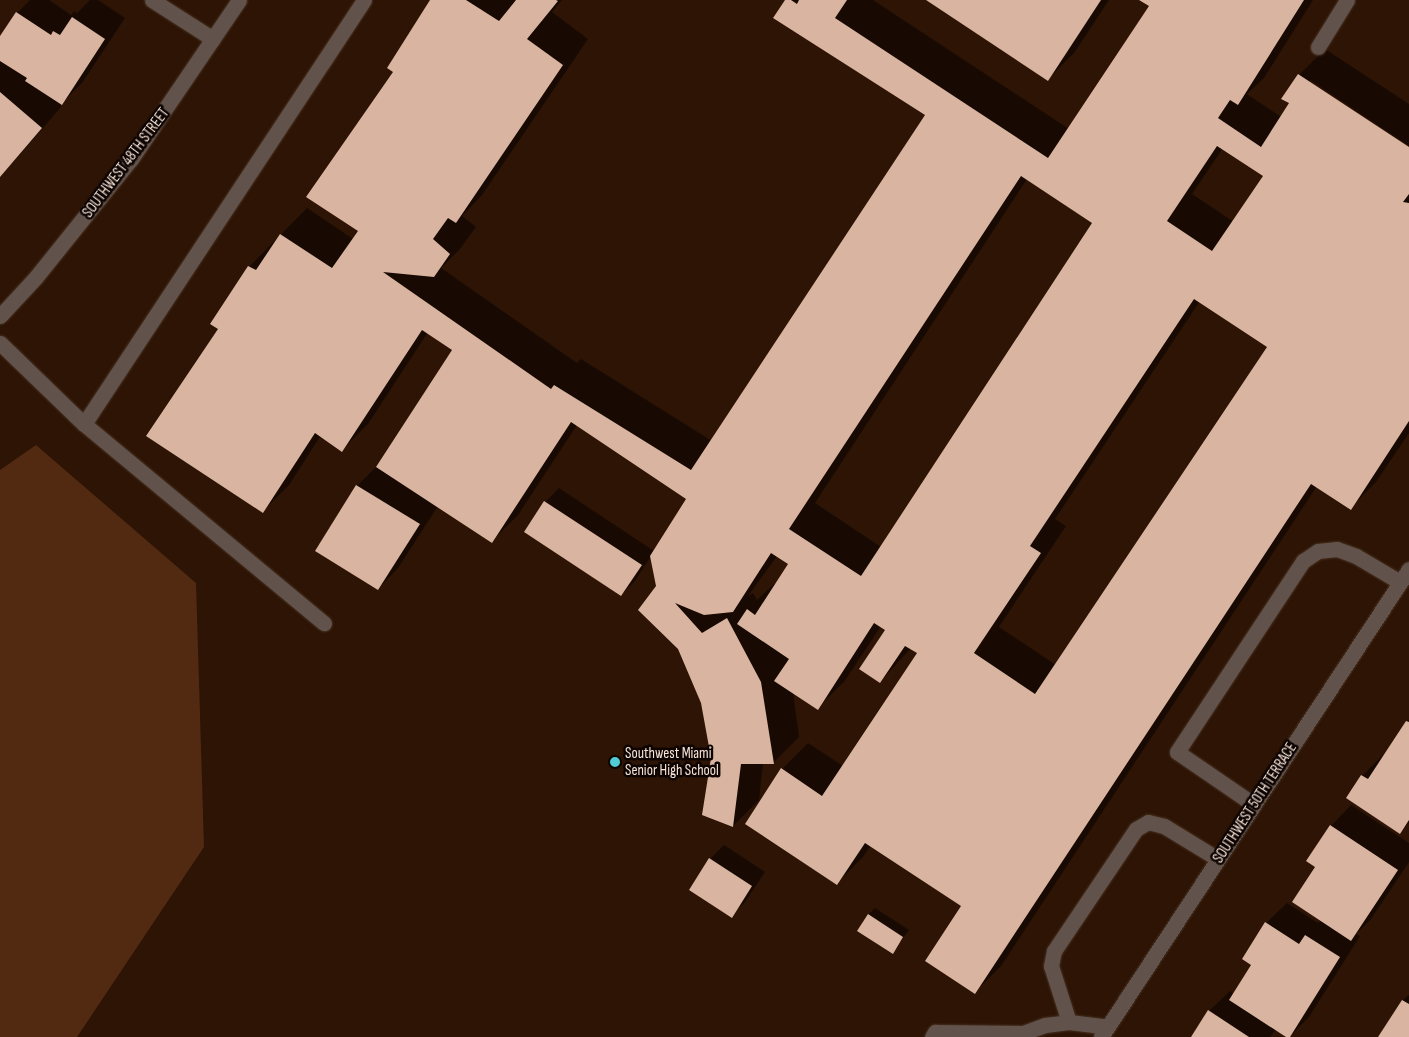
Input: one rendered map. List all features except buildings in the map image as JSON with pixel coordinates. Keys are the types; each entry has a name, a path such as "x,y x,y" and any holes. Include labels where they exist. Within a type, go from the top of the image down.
{"street":[{"path":"152,0 213,39"},
{"name":"SOUTHWEST 48TH STREET","path":"0,316 36,277 131,159 239,0"},
{"path":"84,424 364,0"},
{"path":"1318,47 1348,0"},
{"path":"0,343 84,424 324,623"},
{"path":"1253,804 1177,752 1303,561 1318,551 1337,549 1356,556 1400,582"},
{"name":"SOUTHWEST 50TH TERRACE","path":"1104,1032 1409,569"},
{"path":"1069,1022 1051,966 1054,951 1136,829 1148,822 1164,826 1218,859"},
{"path":"932,1037 935,1032 1021,1035 1045,1025 1069,1022 1104,1032"}],"shaded area":[{"path":"36,445 196,583 204,847 77,1037 0,1037 0,470"}],"place":[{"name":"Southwest Miami Senior High School","path":"615,762"}]}
